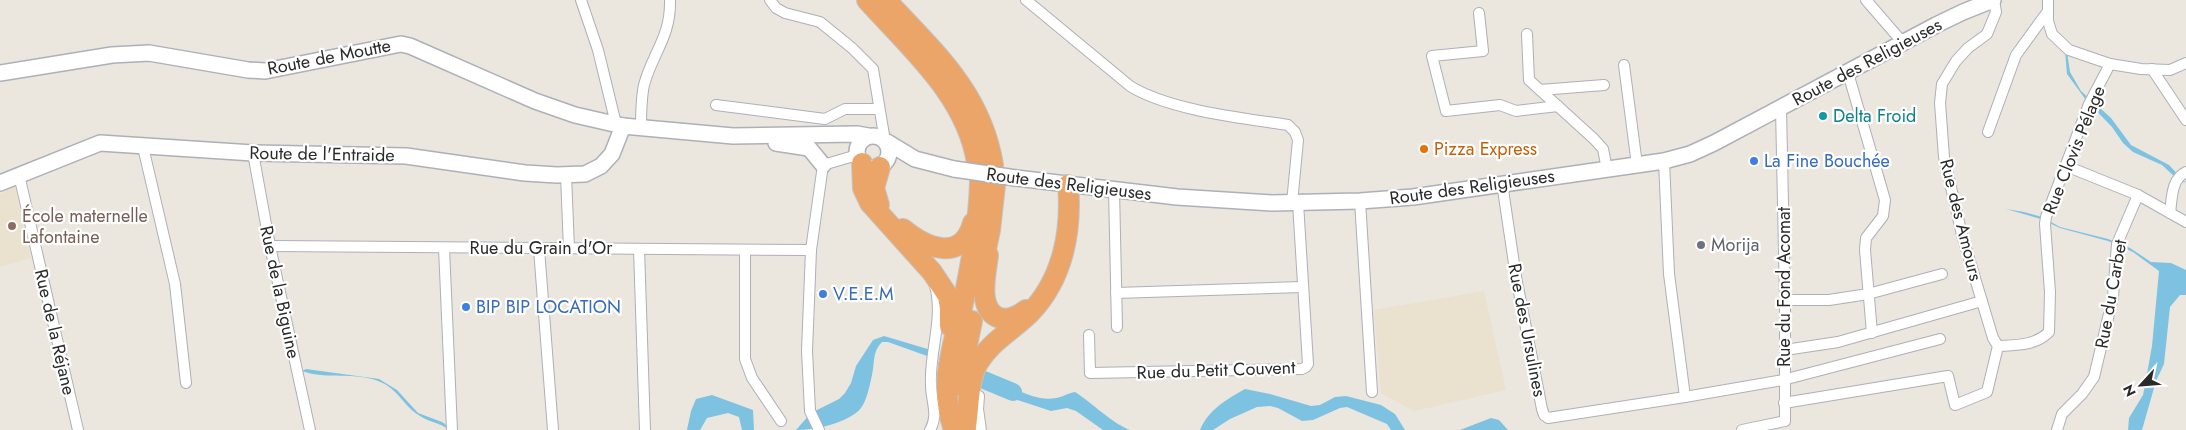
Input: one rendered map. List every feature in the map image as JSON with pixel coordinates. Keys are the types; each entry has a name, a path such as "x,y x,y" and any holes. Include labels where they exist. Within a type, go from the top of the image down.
{"highway":[{"path":"867,0 943,86 958,108 972,139 985,178 963,302 947,371"},
{"path":"886,0 946,65 967,94 982,120 990,230 986,303 988,309 995,316 1004,319 1014,318 1044,297"},
{"path":"867,161 879,204 904,230 928,246 939,248 954,247 967,237 985,178"},
{"path":"867,161 863,188 870,202 932,272 948,296 950,308 947,397 967,429"},
{"path":"987,351 1044,297 1058,274 1063,255 1069,209 1068,185"},
{"path":"967,429 962,380 990,230"},
{"path":"967,429 974,371 1004,319"}],"main road":[{"name":"Route des Religieuses","path":"620,125 733,136 857,134 878,139 915,159 954,169 1016,178 1177,197 1295,203 1360,202 1413,197 1637,165 1664,161 1690,154 1963,12 1993,0"},
{"name":"Route de Moutte","path":"0,74 149,52 248,70 266,71 401,44 410,46 535,101 575,115 620,125"},
{"name":"Route de l'Entraide","path":"0,183 100,143 254,153 406,156 525,173 585,174 601,166 616,147 620,125"},
{"path":"834,135 852,146 867,161"},
{"path":"733,136 809,148 829,163"},
{"path":"878,139 889,156 867,161 861,141 878,139"},
{"name":"Route des Religieuses","path":"867,161 915,159"}],"street":[{"path":"581,0 620,125"},
{"path":"641,128 644,84 662,44 668,22 670,0"},
{"path":"770,0 776,8 785,13 820,22 852,48 873,70 879,109 878,139"},
{"name":"Rue du Petit Couvent","path":"1026,0 1130,86 1144,95 1191,108 1288,125 1295,132 1298,140 1295,203 1308,364 1306,367 1302,369 1090,374 1089,335"},
{"path":"1866,0 1898,37 1905,42"},
{"name":"Rue des Amours","path":"1993,0 1996,12 1987,34 1968,48 1956,61 1942,84 1940,103 1944,157 1962,235 1993,338 1998,346"},
{"path":"2048,5 2048,21 2052,34 2069,50 2110,64 2152,69 2170,70 2186,63"},
{"path":"1988,132 2016,55 2048,5"},
{"path":"1479,14 1483,51 1432,56 1446,111 1500,106 1516,111 1558,106"},
{"path":"1527,34 1529,80 1598,144 1602,150 1607,169"},
{"path":"1624,64 1637,165"},
{"name":"Rue Clovis Pélage","path":"1998,346 2031,343 2049,332 2050,292 2045,224 2089,104 2110,64"},
{"path":"2152,69 2186,120"},
{"path":"1848,73 1885,200 1883,216 1866,238 1865,250 1872,333"},
{"path":"1540,90 1604,85"},
{"path":"716,105 824,119 845,108 879,109"},
{"name":"Rue du Fond Acomat","path":"1742,430 1785,422 1783,380 1785,300 1780,108"},
{"path":"143,147 175,284 186,383"},
{"name":"Rue de la Biguine","path":"254,153 270,246 310,430"},
{"path":"819,429 810,406 807,352 811,250 829,163 867,161"},
{"path":"1664,161 1669,274 1685,397"},
{"path":"2066,166 2138,195 2186,222"},
{"path":"2170,213 2175,183 2186,172"},
{"name":"Rue de la Réjane","path":"19,175 78,430"},
{"path":"566,175 569,249"},
{"name":"Rue des Ursulines","path":"1502,183 1516,276 1544,415 1548,418 1783,380 1940,339"},
{"path":"1114,189 1117,327"},
{"name":"Rue du Carbet","path":"2057,430 2062,414 2082,394 2094,377 2113,297 2116,244 2138,195"},
{"path":"1360,202 1372,392"},
{"name":"Rue du Grain d'Or","path":"270,246 811,250"},
{"path":"444,248 452,430"},
{"path":"539,248 554,430"},
{"path":"930,430 936,416 931,387 931,372 938,325 937,292 929,264 931,257 939,248"},
{"path":"639,249 645,430"},
{"path":"745,251 746,359 752,378 781,421"},
{"path":"1785,300 1829,300 1868,294 1942,274"},
{"path":"1116,293 1302,287"},
{"path":"1785,350 1838,342 1982,301"},
{"path":"1784,403 1948,376 1955,405 1988,392 1998,346"},
{"path":"967,429 978,408 981,376 987,351"}],"shaded area":[{"name":"École maternelle Lafontaine","path":"15,186 31,258 0,267 0,194"},
{"path":"1484,291 1506,390 1414,411 1381,393 1374,310"}],"water":[{"path":"2065,51 2067,52 2070,72 2081,91 2111,118 2131,145 2169,165 2186,183 2176,178 2162,165 2133,152 2123,143 2112,127 2086,100 2067,74"},
{"path":"2006,209 2042,217 2060,227 2108,239 2130,248 2151,262 2171,263 2186,270 2186,295 2180,295 2170,307 2164,364 2156,381 2142,430 2128,430 2129,418 2143,395 2152,346 2159,271 2133,252 2108,241 2060,228 2041,219"},
{"path":"884,336 931,350 930,357 888,342 882,342 875,353 869,387 861,408 840,422 812,429 796,430 811,413 839,399 845,393 851,383 856,366 873,340"},
{"path":"306,369 379,379 397,390 418,413 442,422 449,427 448,429 420,416 408,407 394,391 381,382 363,377 319,375 302,371"},
{"path":"991,376 1022,392 1039,398 1056,398 1075,392 1116,423 1130,430 1103,430 1076,411 1067,408 1051,411 996,393 990,387"},
{"path":"1245,389 1311,406 1320,405 1335,397 1346,396 1381,405 1395,414 1405,430 1391,430 1387,424 1347,407 1340,408 1313,420 1302,421 1278,408 1270,406 1257,407 1230,419 1213,430 1200,430 1213,411"},
{"path":"712,395 753,410 754,430 742,430 739,417 728,413 707,418 700,430 687,430 696,399"},
{"path":"1491,418 1499,420 1508,430 1460,430"}],"waterway":[{"path":"984,380 1013,392"}],"place":[{"name":"Delta Froid","path":"1823,116"},
{"name":"Pizza Express","path":"1424,149"},
{"name":"La Fine Bouchée","path":"1754,161"},
{"name":"École maternelle Lafontaine","path":"12,226"},
{"name":"Morija","path":"1701,245"},
{"name":"V.E.E.M","path":"823,294"},
{"name":"BIP BIP LOCATION","path":"466,307"}]}
